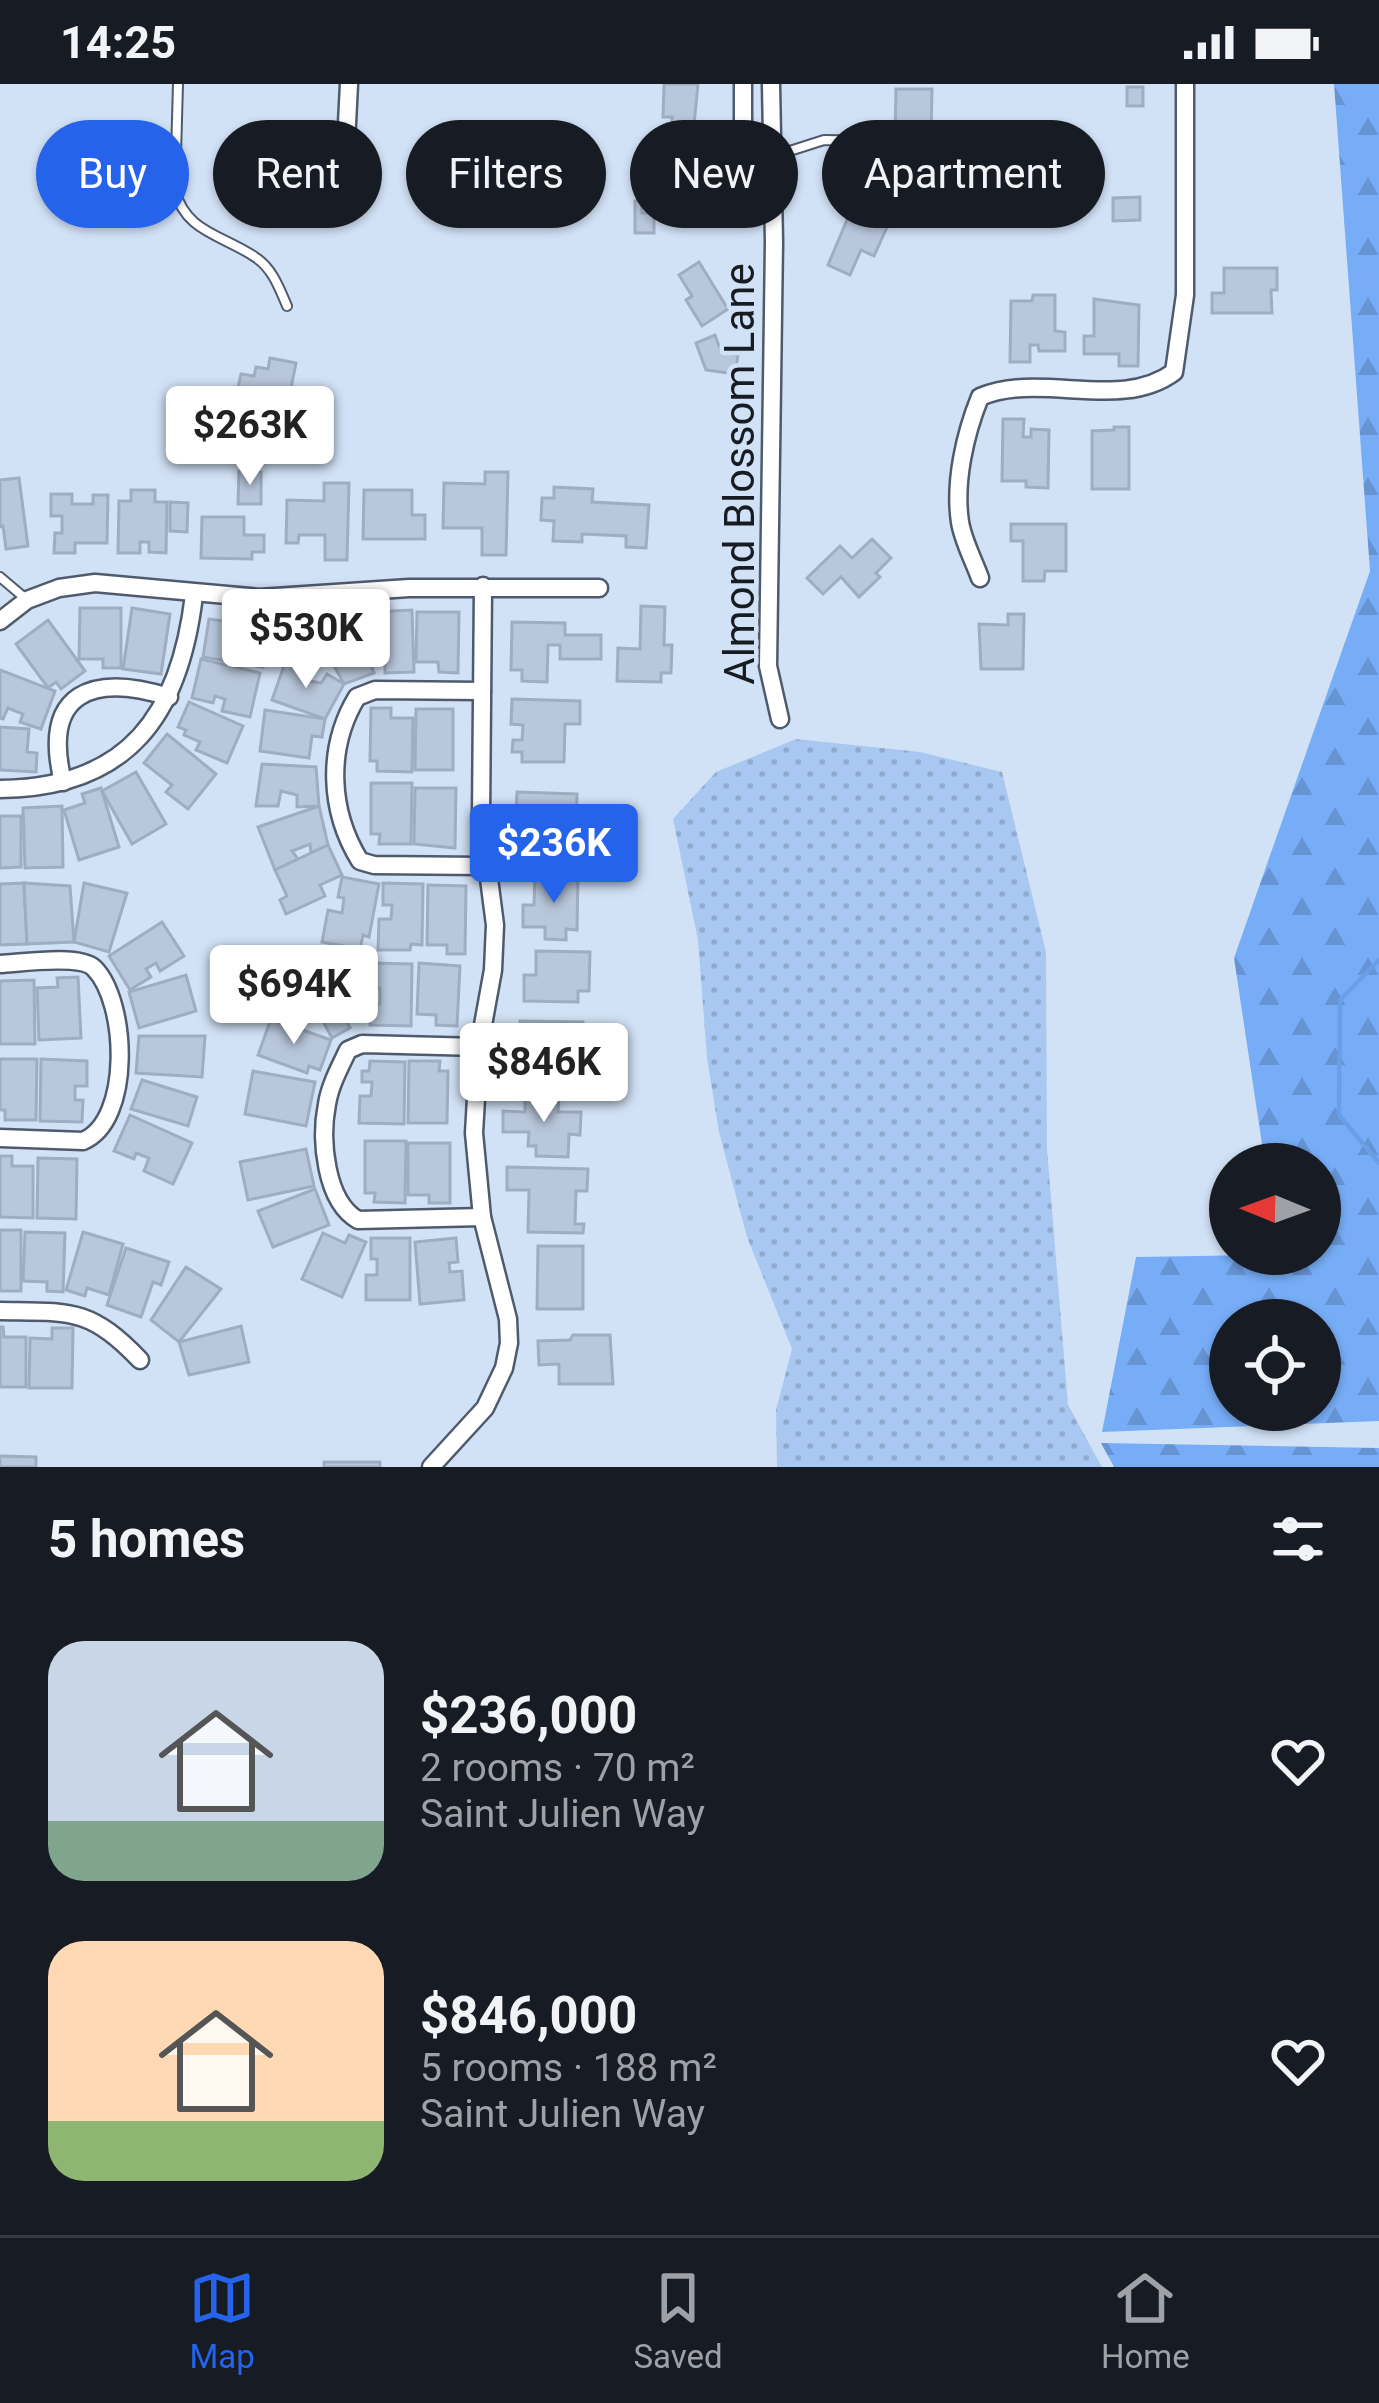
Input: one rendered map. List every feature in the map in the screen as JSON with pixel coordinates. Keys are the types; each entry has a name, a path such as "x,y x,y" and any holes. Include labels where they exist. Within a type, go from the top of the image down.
{"street":[{"path":"347,120 349,84"},
{"path":"742,84 742,120"},
{"name":"Almond Blossom Lane","path":"771,84 772,120"},
{"path":"980,578 960,524 969,424 980,397 1004,387 1154,387 1174,372 1185,295 1185,84"},
{"name":"Almond Blossom Lane","path":"771,228 768,666 780,719"},
{"path":"0,621 27,600 59,587 95,583 260,598 356,589 599,588"},
{"path":"431,1467 493,1394 504,1367 508,1319 482,1217 473,1133 478,1047 493,970 495,925 481,817 483,586"},
{"path":"0,789 44,788 104,765 124,751 169,697 186,650 194,595"},
{"path":"63,782 56,743 59,725 67,707 83,694 100,686 124,686 169,697"},
{"path":"482,692 374,690 357,697 340,738 335,793 346,838 360,861 374,866 484,866"},
{"path":"0,964 79,961 93,966 117,1022 120,1059 116,1095 95,1136 83,1141 0,1138"},
{"path":"478,1047 362,1043 348,1050 326,1105 325,1134 337,1198 346,1214 358,1220 482,1217"},
{"path":"0,1312 81,1315 100,1323 140,1360"}],"lane":[{"path":"178,84 178,204 200,229 258,258 275,278 287,306"},
{"path":"0,577 27,600"}],"shaded area":[{"path":"796,739 920,752 1002,772 1046,952 1047,1149 1068,1405 1102,1467 777,1467 776,1410 792,1349 747,1237 719,1132 707,1058 698,940 673,819 716,772"}],"green space":[{"path":"1334,84 1379,84 1379,1421 1341,1423 1341,1299 1209,1299 1209,1428 1102,1432 1136,1257 1209,1256 1209,1275 1341,1275 1341,1143 1262,1143 1234,958 1370,571"},
{"path":"1101,1443 1379,1448 1379,1467 1114,1467"}],"building":[{"path":"664,84 698,84 694,120 663,117"},
{"path":"1127,87 1143,87 1143,106 1127,106"},
{"path":"896,89 932,89 931,120 895,120"},
{"path":"1140,197 1140,220 1113,221 1113,198"},
{"path":"635,228 654,228 654,233 635,233"},
{"path":"844,228 887,228 874,256 861,250 850,275 828,265"},
{"path":"699,262 728,309 702,326 686,300 692,296 679,275"},
{"path":"1224,268 1277,268 1272,313 1212,313 1212,293 1224,293"},
{"path":"1033,295 1055,295 1055,331 1065,332 1065,351 1039,351 1038,345 1030,345 1030,362 1010,362 1011,301 1032,301"},
{"path":"1094,299 1139,305 1138,366 1119,366 1119,354 1084,354 1084,336 1094,336"},
{"path":"715,335 721,352 738,355 735,374 706,370 696,343"},
{"path":"270,358 296,363 287,408 236,397 241,374 254,376 256,367 268,369"},
{"path":"1003,419 1024,419 1023,437 1031,437 1031,429 1049,430 1048,488 1026,487 1026,481 1002,481"},
{"path":"1129,427 1129,489 1092,489 1092,431"},
{"path":"239,471 261,472 261,504 238,504"},
{"path":"485,472 508,472 506,555 482,555 482,528 443,528 444,483 485,484"},
{"path":"19,478 28,546 6,549 0,527 0,480"},
{"path":"324,483 349,483 347,560 325,560 325,535 299,535 298,543 286,543 287,500 324,501"},
{"path":"554,487 593,489 592,502 649,505 646,548 626,547 626,536 582,534 582,542 553,541 554,521 541,520 542,498 554,498"},
{"path":"131,490 155,490 155,502 167,502 166,553 149,552 149,542 140,542 140,553 118,553 119,501 131,501"},
{"path":"364,490 412,490 412,515 425,515 425,539 363,539"},
{"path":"51,494 72,494 72,504 93,504 93,495 108,495 107,543 75,543 75,553 54,553 62,516 51,516"},
{"path":"170,502 188,503 187,532 170,531"},
{"path":"202,517 244,517 244,535 264,535 264,552 252,552 252,559 201,558"},
{"path":"1011,524 1066,524 1066,571 1045,571 1044,581 1023,581 1023,541 1011,541"},
{"path":"872,539 891,558 859,597 841,577 823,594 807,578 840,546 852,558"},
{"path":"641,606 665,607 664,645 672,645 671,673 661,673 661,682 617,681 618,648 640,649"},
{"path":"80,608 121,608 121,668 103,668 103,659 79,659"},
{"path":"132,608 170,614 161,674 123,669"},
{"path":"412,610 414,672 385,673 385,664 374,664 372,612"},
{"path":"417,612 459,612 458,673 439,672 438,662 416,662"},
{"path":"1008,614 1024,614 1023,669 981,669 979,624 1008,625"},
{"path":"352,616 374,673 344,684 315,631"},
{"path":"209,619 269,628 263,667 203,657"},
{"path":"48,620 85,671 61,689 56,682 48,688 16,644"},
{"path":"512,622 565,623 565,635 601,635 601,659 560,659 560,645 548,645 547,682 522,681 522,670 511,670"},
{"path":"201,659 260,673 250,717 222,711 225,699 215,696 213,703 192,698"},
{"path":"286,660 308,668 304,680 321,683 327,674 344,684 325,719 272,700"},
{"path":"0,670 55,691 41,729 20,722 23,714 8,708 0,718"},
{"path":"512,699 580,701 580,724 565,724 564,762 522,762 522,752 512,752 513,740 522,740 523,725 511,724"},
{"path":"189,702 243,726 227,763 196,750 200,742 178,727"},
{"path":"371,708 391,708 391,718 413,718 412,772 377,771 377,761 370,761"},
{"path":"416,709 453,709 453,770 415,770"},
{"path":"265,710 325,719 322,737 312,736 309,758 260,751"},
{"path":"0,727 29,729 27,752 37,753 36,772 0,770"},
{"path":"167,734 216,774 188,809 166,792 172,785 144,763"},
{"path":"262,764 316,767 319,806 297,807 297,795 281,791 278,806 256,806"},
{"path":"136,772 166,824 132,844 102,791"},
{"path":"371,783 412,783 411,844 379,844 380,834 371,834"},
{"path":"101,788 119,847 79,860 64,810 85,803 82,794"},
{"path":"415,788 456,788 455,848 414,844"},
{"path":"517,792 577,794 576,822 565,822 564,861 515,859 515,839 526,839 526,813 516,813"},
{"path":"62,806 63,867 25,868 23,808"},
{"path":"319,806 328,845 311,853 310,844 292,851 298,859 275,870 258,827"},
{"path":"0,816 21,816 21,867 0,868"},
{"path":"328,845 342,875 320,885 325,896 286,914 280,900 287,896 275,870"},
{"path":"535,875 578,876 577,930 566,929 566,940 545,939 545,927 523,927 523,905 534,905"},
{"path":"342,877 379,884 369,937 363,935 360,949 322,942 328,910 342,913 344,898 338,897"},
{"path":"24,883 27,944 0,945 0,884"},
{"path":"24,883 70,886 74,942 27,944"},
{"path":"84,883 127,893 109,952 74,942"},
{"path":"383,883 423,884 422,945 411,944 410,950 378,950 379,919 391,919 392,905 383,905"},
{"path":"428,885 466,886 465,954 447,954 447,945 427,945"},
{"path":"162,922 184,956 160,971 156,963 146,969 151,977 130,990 109,956"},
{"path":"536,951 590,952 589,991 578,991 578,1002 524,1001 524,975 536,975"},
{"path":"368,963 412,964 411,1026 370,1025 370,1004 380,1004 380,988 368,988"},
{"path":"419,963 460,966 457,1026 436,1025 436,1015 417,1014"},
{"path":"339,964 364,1010 346,1020 350,1028 332,1038 303,984"},
{"path":"186,975 196,1011 139,1028 129,992"},
{"path":"78,977 81,1038 39,1040 37,988 58,987 57,978"},
{"path":"34,980 35,1044 0,1044 0,981"},
{"path":"271,1019 331,1040 320,1070 309,1066 307,1073 258,1055"},
{"path":"520,1021 583,1022 582,1073 543,1072 543,1083 518,1082 518,1060 545,1060 545,1043 519,1043"},
{"path":"139,1036 205,1036 202,1077 136,1073"},
{"path":"0,1059 37,1059 36,1120 5,1120 5,1110 0,1110"},
{"path":"41,1059 87,1061 87,1086 75,1086 75,1100 83,1100 82,1122 40,1121"},
{"path":"370,1061 405,1062 404,1124 359,1123 360,1096 371,1096 372,1082 362,1082 362,1071 369,1071"},
{"path":"409,1061 440,1061 439,1071 448,1071 447,1123 408,1123"},
{"path":"253,1071 315,1082 306,1126 245,1114"},
{"path":"142,1080 197,1097 188,1126 131,1109"},
{"path":"525,1094 559,1095 558,1112 581,1112 580,1135 569,1134 568,1157 536,1156 536,1146 528,1146 529,1132 503,1132 503,1111 525,1112"},
{"path":"130,1115 192,1143 173,1184 144,1171 149,1158 136,1153 134,1159 114,1151"},
{"path":"365,1141 406,1141 405,1203 374,1202 375,1193 365,1193"},
{"path":"408,1143 450,1143 450,1203 429,1203 429,1195 408,1195"},
{"path":"306,1149 314,1186 248,1200 240,1162"},
{"path":"0,1156 12,1156 12,1166 33,1166 33,1218 0,1217"},
{"path":"38,1158 77,1159 76,1219 37,1218"},
{"path":"507,1167 588,1169 587,1191 576,1191 575,1224 584,1224 583,1233 528,1232 529,1190 507,1190"},
{"path":"315,1189 329,1225 273,1247 258,1211"},
{"path":"0,1230 21,1230 21,1291 0,1291"},
{"path":"25,1232 65,1233 63,1292 47,1291 47,1282 23,1281"},
{"path":"83,1232 123,1244 109,1295 87,1288 85,1296 66,1290"},
{"path":"323,1233 345,1243 349,1235 366,1242 342,1297 302,1279"},
{"path":"371,1238 410,1238 410,1300 366,1300 366,1275 377,1275"},
{"path":"456,1238 458,1262 449,1263 450,1272 462,1271 464,1300 420,1304 415,1242"},
{"path":"538,1246 583,1246 583,1309 537,1309"},
{"path":"126,1248 169,1262 161,1285 153,1282 141,1317 107,1305"},
{"path":"186,1267 221,1289 179,1342 151,1320"},
{"path":"241,1326 249,1362 189,1375 179,1342"},
{"path":"0,1327 4,1337 26,1337 26,1387 0,1387"},
{"path":"52,1328 73,1328 72,1388 29,1388 30,1338 52,1339"},
{"path":"573,1335 610,1335 613,1384 559,1384 559,1364 539,1365 538,1341 570,1340"},
{"path":"0,1456 36,1457 36,1467 0,1467"},
{"path":"324,1462 380,1462 380,1467 324,1467"}],"waterway":[{"path":"1379,960 1340,1000 1339,1115 1379,1163"}]}
